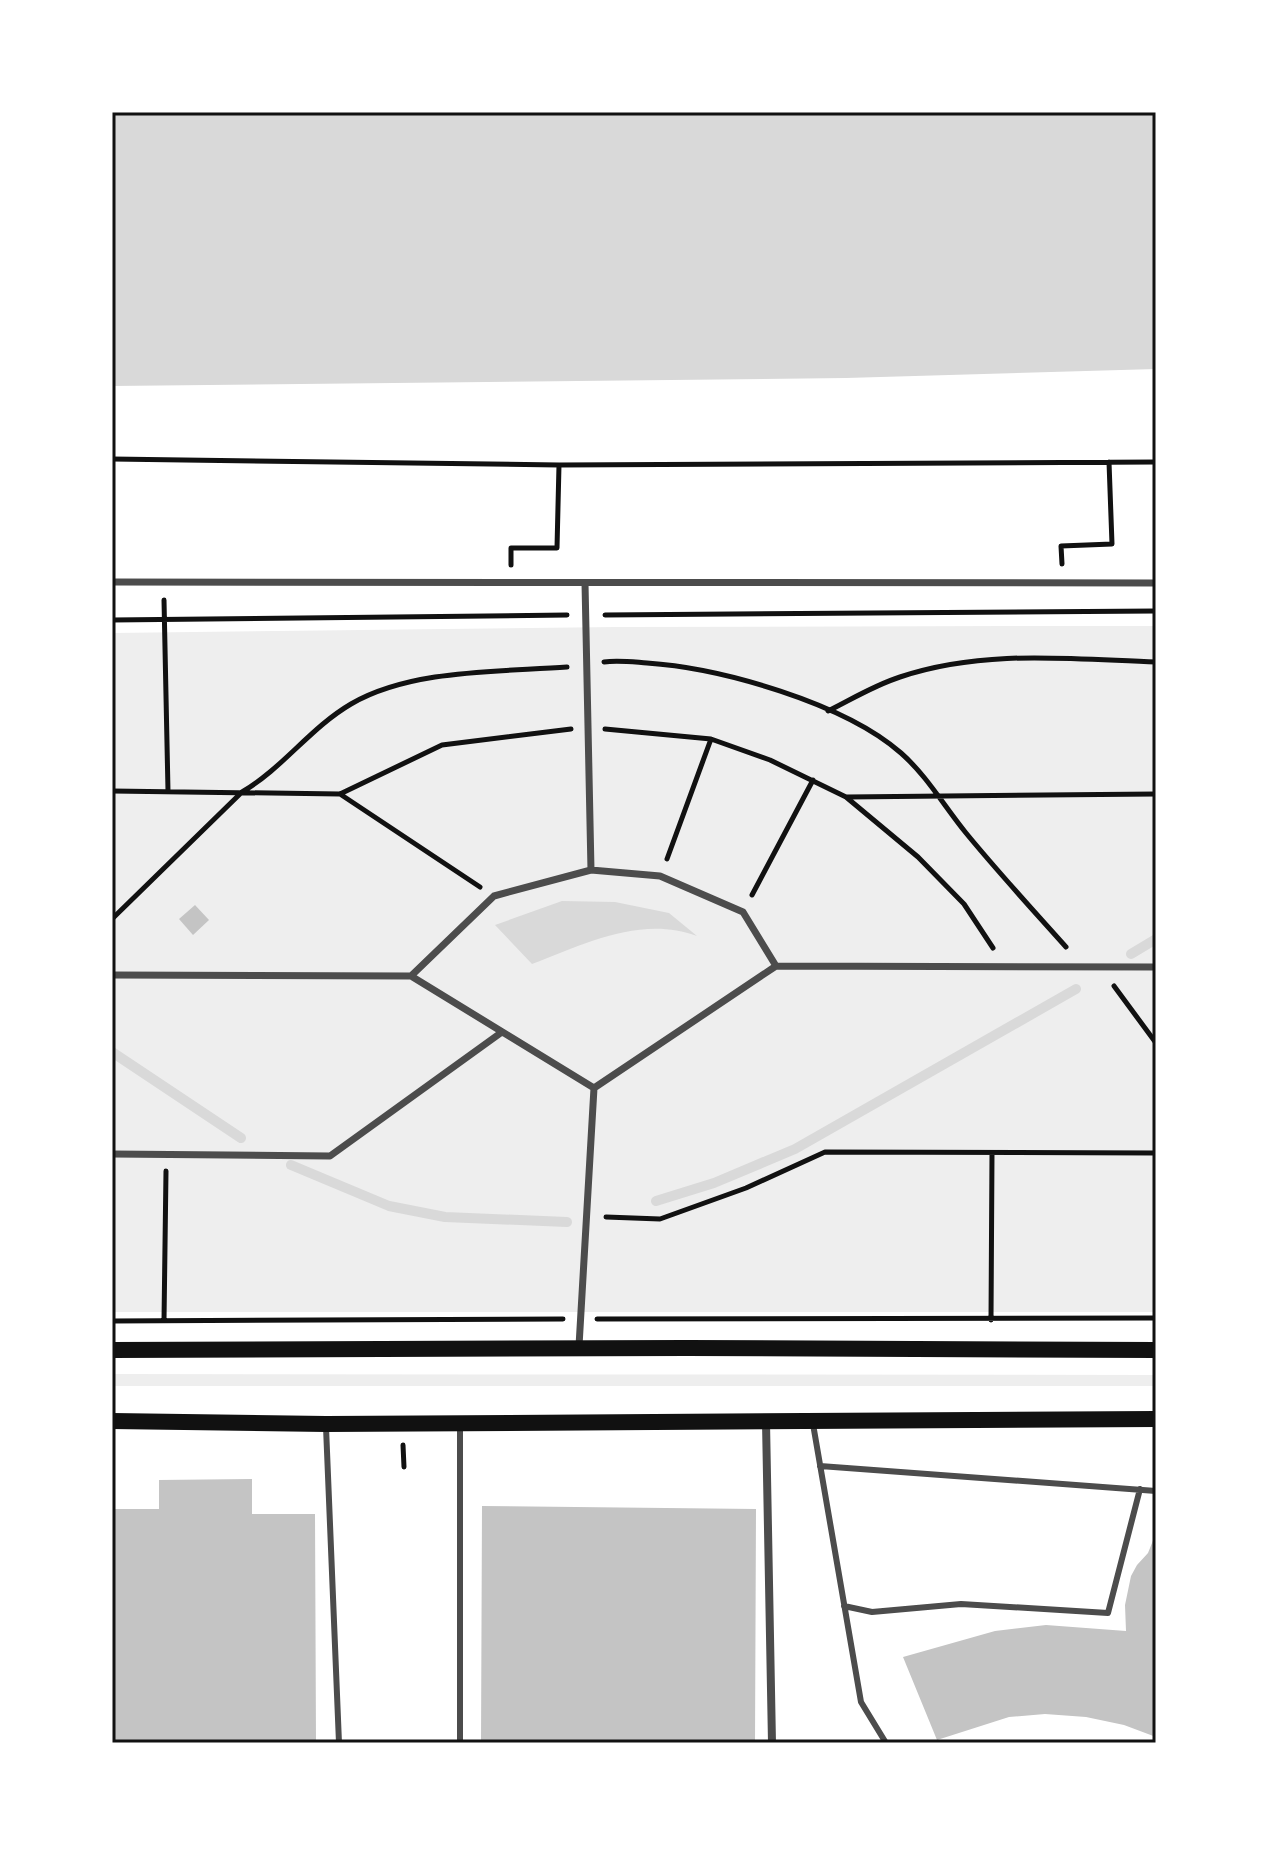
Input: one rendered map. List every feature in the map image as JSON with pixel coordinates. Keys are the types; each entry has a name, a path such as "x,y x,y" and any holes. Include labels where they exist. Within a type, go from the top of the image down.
{"main road":[{"path":"112,1350 1156,1350"},
{"path":"112,1421 326,1424 1156,1419"}],"street":[{"path":"112,582 1156,583"},
{"path":"585,583 591,870"},
{"path":"411,976 494,896 591,870 660,876 743,912 776,966"},
{"path":"594,1088 776,966 1156,967"},
{"path":"112,975 411,976 594,1088"},
{"path":"112,1154 330,1156 502,1032"},
{"path":"579,1348 594,1088"},
{"path":"766,1421 772,1743"}],"lane":[{"path":"812,1421 861,1702 886,1743"},
{"path":"460,1423 460,1743"},
{"path":"326,1424 339,1743"},
{"path":"820,1466 1156,1491"},
{"path":"844,1606 872,1612 961,1604 1108,1613 1140,1489"}],"path":[{"path":"112,459 559,465 1156,462"},
{"path":"1061,546 1112,544 1109,462"},
{"path":"511,548 557,548 559,465"},
{"path":"163,582 168,791"},
{"path":"112,620 1156,611"},
{"path":"828,711 896,678 957,662 1002,657 1156,662"},
{"path":"112,919 242,792 265,779 305,739 351,704 387,689 469,674 612,661 669,665 721,673 771,689 828,711 900,752 1071,953 1118,989 1156,1043"},
{"path":"660,876 711,739"},
{"path":"743,912 813,780"},
{"path":"340,794 494,896"},
{"path":"846,797 1156,794"},
{"path":"586,1217 660,1219 746,1188 825,1152 1156,1153"},
{"path":"991,1318 992,1153"},
{"path":"164,1350 166,1154"},
{"path":"112,1321 1156,1318"}],"shaded area":[{"path":"112,112 1156,112 1156,369 846,378 112,386"},
{"path":"1156,626 1156,1312 112,1312 112,633 616,627"},
{"path":"562,901 615,902 669,913 697,936 676,930 634,930 592,941 532,964 495,925"},
{"path":"112,1374 1156,1375 1156,1386 112,1386"}],"building":[{"path":"195,905 209,920 193,935 179,919"},
{"path":"252,1479 252,1514 315,1514 316,1743 112,1743 112,1509 159,1509 159,1480"},
{"path":"482,1506 756,1509 755,1743 481,1743"},
{"path":"1156,1533 1156,1737 1124,1725 1086,1717 1045,1714 1009,1717 937,1740 903,1657 995,1631 1046,1625 1126,1631 1125,1605 1131,1576 1148,1553"}],"waterway":[{"path":"1131,954 1156,939"},
{"path":"656,1201 714,1183 795,1149 1076,989"},
{"path":"112,1052 241,1138"},
{"path":"291,1165 389,1206 445,1217 567,1222"}]}
